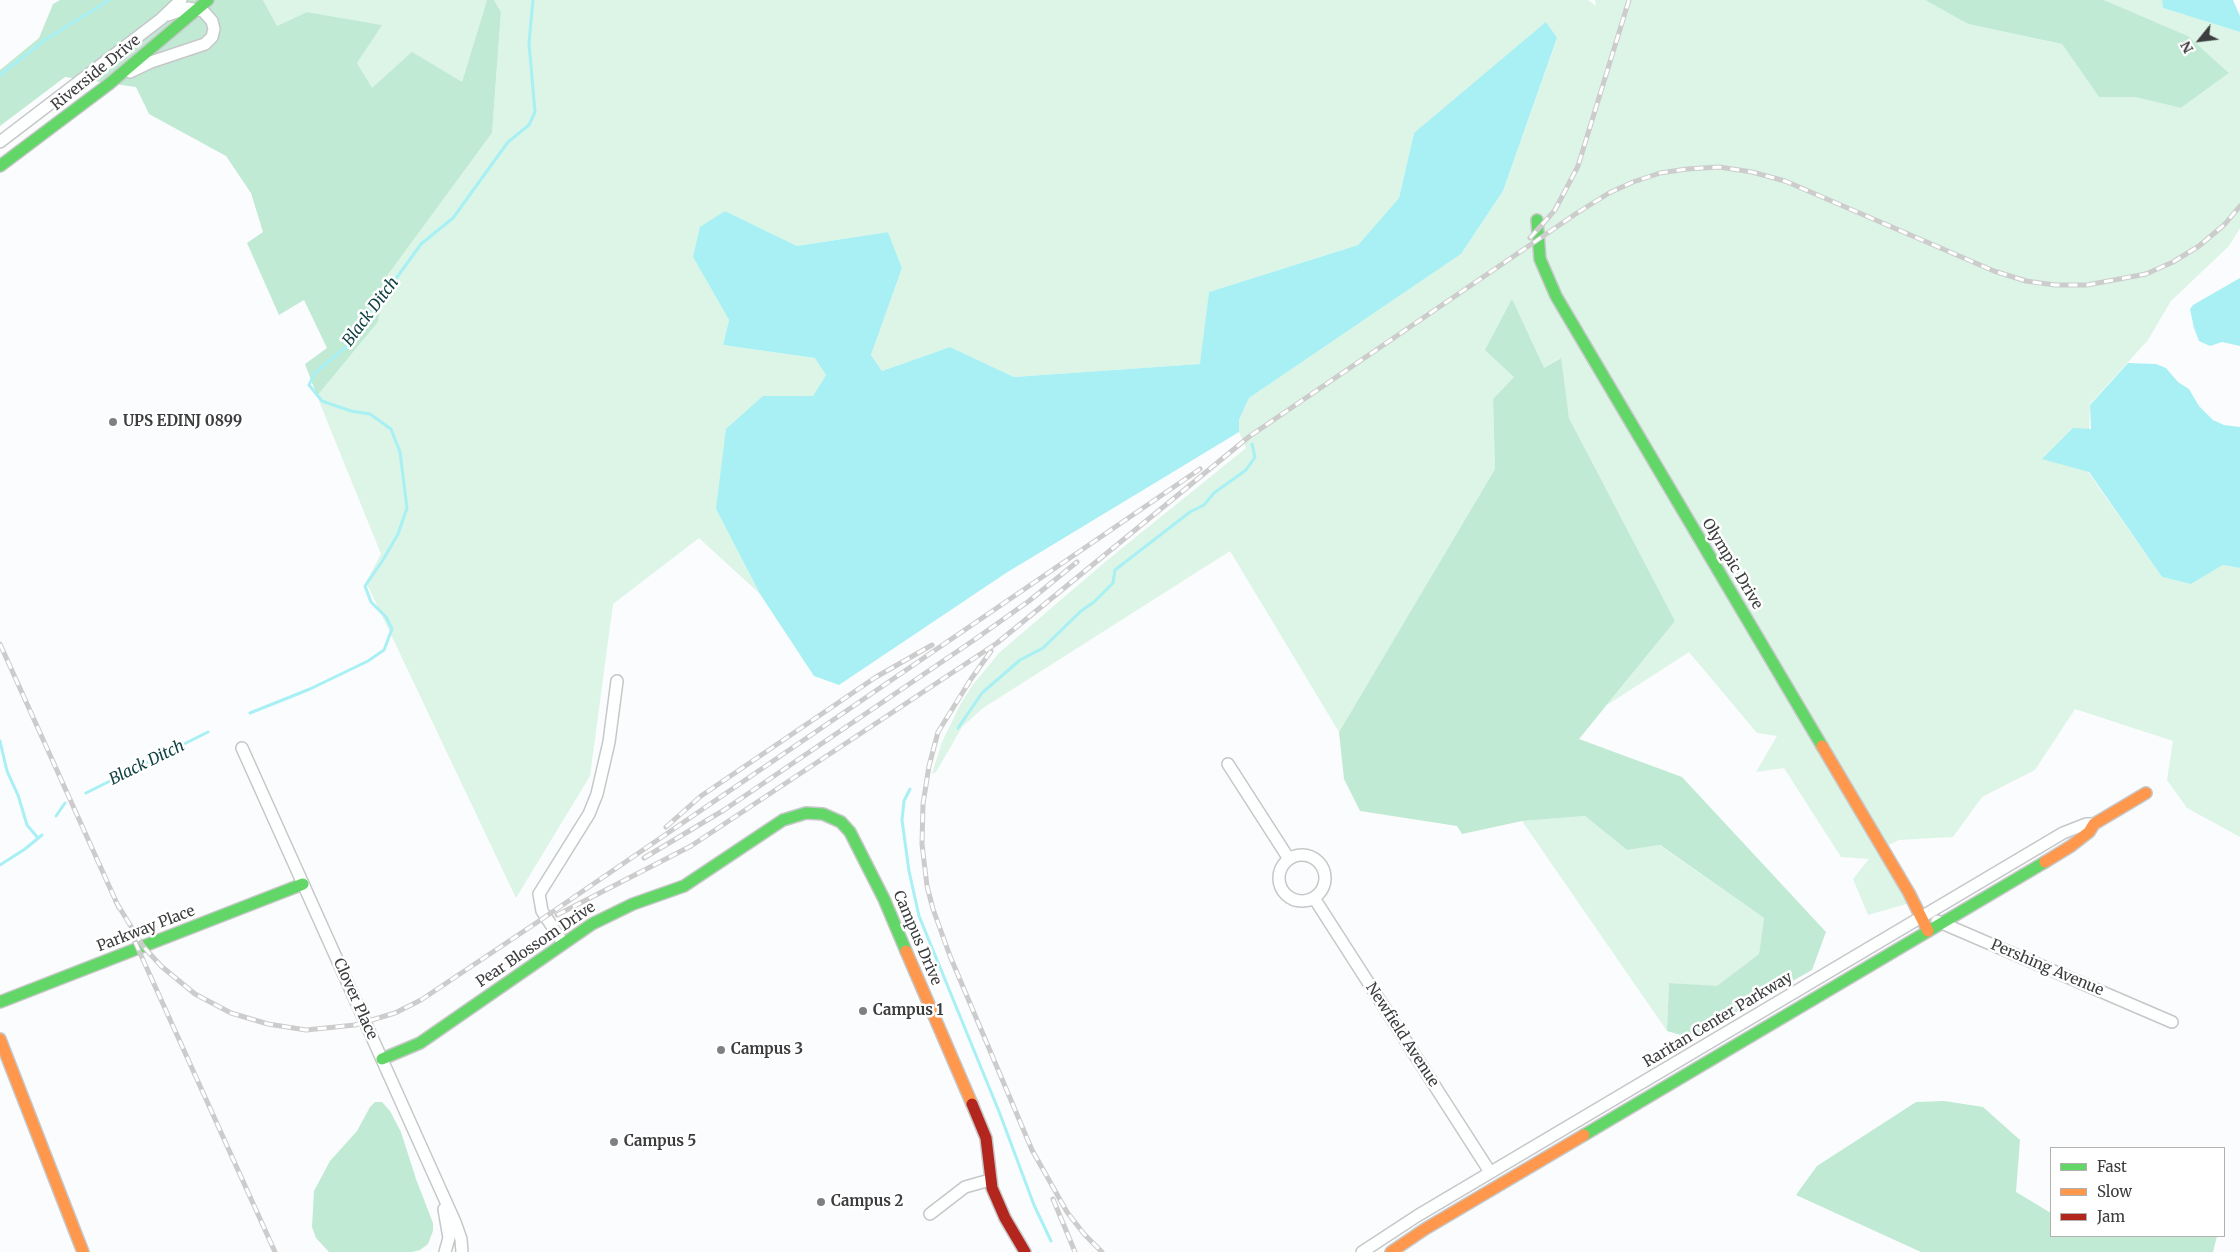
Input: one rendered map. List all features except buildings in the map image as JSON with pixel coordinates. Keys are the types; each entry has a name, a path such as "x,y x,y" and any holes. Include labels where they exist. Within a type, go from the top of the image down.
{"street":[{"name":"Riverside Drive","path":"0,142 161,19 181,0"},
{"name":"Riverside Drive","path":"0,166 109,84 208,0"},
{"path":"109,84 142,66 197,47 209,40 214,32 212,21 206,13 199,9 181,10 161,19"},
{"name":"Olympic Drive","path":"1537,220 1540,259 1556,296 1922,917 1928,931"},
{"path":"563,943 542,911 539,894 586,818 597,794 609,742 617,681"},
{"name":"Clover Place","path":"242,748 455,1222 461,1239 462,1252"},
{"path":"1228,764 1289,859"},
{"name":"Raritan Center Parkway","path":"1362,1252 1490,1172 2063,833 2078,827 2094,824 2146,793"},
{"name":"Pear Blossom Drive","path":"382,1059 417,1044 592,924 633,904 684,886 788,818 800,814 817,813 829,816 844,825"},
{"name":"Raritan Center Parkway","path":"1391,1252 1430,1226 2071,846 2089,832 2094,824"},
{"name":"Campus Drive","path":"844,825 852,836 884,899 986,1138 989,1152 990,1180 1005,1218 1025,1252"},
{"path":"1306,855 1316,860 1322,866 1325,873 1325,884 1322,891 1314,898 1306,901 1297,901 1288,897 1282,891 1279,882 1280,873 1289,859 1306,855"},
{"name":"Parkway Place","path":"0,1002 303,884"},
{"name":"Newfield Avenue","path":"1314,898 1490,1172"},
{"name":"Pershing Avenue","path":"1922,917 1942,923 2172,1022"},
{"path":"0,1039 83,1252"},
{"path":"433,1173 448,1232 448,1244 445,1252"},
{"path":"930,1214 965,1187 990,1180"},
{"path":"455,1222 472,1252"}],"green space":[{"path":"60,0 263,0 277,26 307,12 382,25 357,63 372,88 412,52 462,82 487,0 494,0 501,12 492,133 384,280 378,322 317,396 305,364 327,348 304,300 279,315 247,243 263,232 251,193 226,156 149,114 136,87 65,77 0,126 0,70 39,38 53,4"},
{"path":"263,0 487,0 462,82 372,89 357,63 381,25 307,12 277,26"},
{"path":"494,0 1588,0 1596,6 1595,0 1925,0 1968,24 2062,44 2099,97 2135,97 2181,108 2229,73 2188,36 2104,0 2162,0 2163,8 2240,32 2240,228 2229,246 2171,301 2148,340 2090,404 2088,472 2162,577 2191,584 2223,565 2240,568 2240,837 2187,808 2167,780 2173,741 2075,709 2035,770 1982,797 1953,837 1899,840 1886,846 1917,901 1868,915 1853,879 1869,859 1841,857 1784,768 1756,772 1777,736 1757,733 1689,652 1607,705 1675,621 1569,418 1560,358 1544,368 1514,377 1493,399 1495,469 1339,732 1230,551 983,708 962,727 936,772 932,774 942,742 961,703 972,686 999,653 1105,562 1246,448 1239,432 1239,420 1249,398 1461,254 1503,191 1557,39 1414,133 1399,198 1358,245 1209,292 1201,364 1014,377 950,347 882,371 871,355 902,268 888,232 797,246 725,211 693,257 729,320 723,345 816,358 826,375 813,396 763,396 716,509 760,594 699,538 613,604 590,776 516,898 366,582 381,554 317,396 378,322 384,280 492,133 501,12"},
{"path":"1925,0 2104,0 2188,36 2229,73 2181,108 2135,97 2099,97 2062,44 1968,24"},
{"path":"1512,299 1544,368 1561,358 1569,418 1675,621 1579,739 1682,777 1826,932 1812,970 1691,1038 1667,1031 1669,983 1717,986 1759,954 1764,918 1660,845 1627,850 1585,816 1522,821 1462,834 1457,826 1360,811 1344,779 1339,732 1495,469 1493,399 1514,377 1485,350"},
{"path":"1585,816 1627,850 1659,845 1764,918 1759,954 1717,987 1669,983 1667,1031 1522,821"},
{"path":"1944,1101 1983,1107 2020,1140 2016,1192 2050,1212 2050,1237 2217,1237 2213,1252 1921,1252 1796,1195 1817,1166 1916,1102"},
{"path":"375,1102 382,1102 390,1111 401,1132 433,1223 433,1231 428,1244 420,1250 412,1252 329,1252 316,1238 312,1227 314,1191 330,1161 357,1131 370,1107"}],"water":[{"path":"2162,0 2233,0 2240,16 2240,32 2163,8"},
{"path":"1546,22 1557,38 1503,191 1461,254 1249,398 1239,420 1239,432 1006,573 839,685 814,676 760,594 716,509 726,429 763,396 813,396 826,375 815,358 723,345 729,320 693,257 700,227 725,211 797,246 888,232 902,268 871,355 882,371 950,347 1014,377 1200,364 1209,292 1358,245 1399,198 1414,133"},
{"path":"2240,278 2240,346 2222,342 2210,346 2199,341 2190,309 2193,305"},
{"path":"2128,363 2156,364 2166,368 2178,382 2189,389 2199,406 2213,420 2224,425 2240,427 2240,568 2223,565 2191,584 2162,577 2089,472 2042,459 2073,428 2091,429 2090,405"}],"waterway":[{"path":"0,75 45,40 109,0"},
{"name":"Black Ditch","path":"250,713 310,689 368,661 384,650 392,629 386,617 371,602 365,586 398,534 407,508 400,452 391,429 370,414 351,411 322,401 309,385 314,374 348,345 421,244 453,218 508,142 529,125 535,112 529,43 533,0"},
{"path":"958,728 982,693 1020,660 1043,648 1113,583 1115,570 1190,512 1204,505 1214,493 1246,470 1255,457 1252,444"},
{"name":"Black Ditch","path":"86,793 208,732"},
{"path":"0,741 7,771 18,795 27,825 38,838"},
{"path":"910,789 904,801 902,820 909,871 919,916 1000,1114 1034,1205 1051,1241"},
{"name":"Black Ditch","path":"56,816 65,803"},
{"name":"Black Ditch","path":"0,865 25,849 42,835"}],"railway":[{"path":"1530,238 1555,210 1578,166 1629,0"},
{"path":"557,915 691,846 997,643 1250,436 1577,213 1609,193 1633,182 1660,173 1687,169 1719,167 1752,172 1785,181 1994,271 2026,281 2055,285 2087,285 2146,274 2173,262 2199,246 2224,225 2240,206"},
{"path":"116,902 143,946 161,966 195,994 231,1013 268,1024 306,1030 355,1025 395,1013 421,1000 545,917 1200,469"},
{"path":"644,858 724,810 974,640 1029,601 1077,562"},
{"path":"0,644 119,908"},
{"path":"666,827 701,796 876,677 932,645"},
{"path":"991,651 938,732 929,766 923,804 922,844 927,886 950,956 1032,1150 1067,1212 1084,1234 1102,1252"},
{"path":"135,942 275,1252"},
{"path":"1053,1199 1075,1252"}],"traffic: fast":[{"path":"0,166 109,84 208,0"},
{"path":"1537,220 1540,259 1556,296 1822,746"},
{"path":"382,1059 420,1043 592,924 633,904 684,886 783,820 806,813 823,814 841,822 850,832 884,899 906,951"},
{"path":"1584,1135 2045,862"},
{"path":"0,1002 303,884"}],"traffic: slow":[{"path":"1822,746 1909,893 1928,931"},
{"path":"2045,862 2071,846 2089,832 2094,824 2146,793"},
{"path":"906,951 972,1104"},
{"path":"0,1039 83,1252"},
{"path":"1391,1252 1425,1229 1584,1135"}],"traffic: jam":[{"path":"972,1104 986,1138 992,1188 1005,1218 1025,1252"}],"place":[{"name":"UPS EDINJ 0899","path":"113,422"},
{"name":"Campus 1","path":"863,1011"},
{"name":"Campus 3","path":"721,1050"},
{"name":"Campus 5","path":"614,1142"},
{"name":"Campus 2","path":"821,1202"}]}
